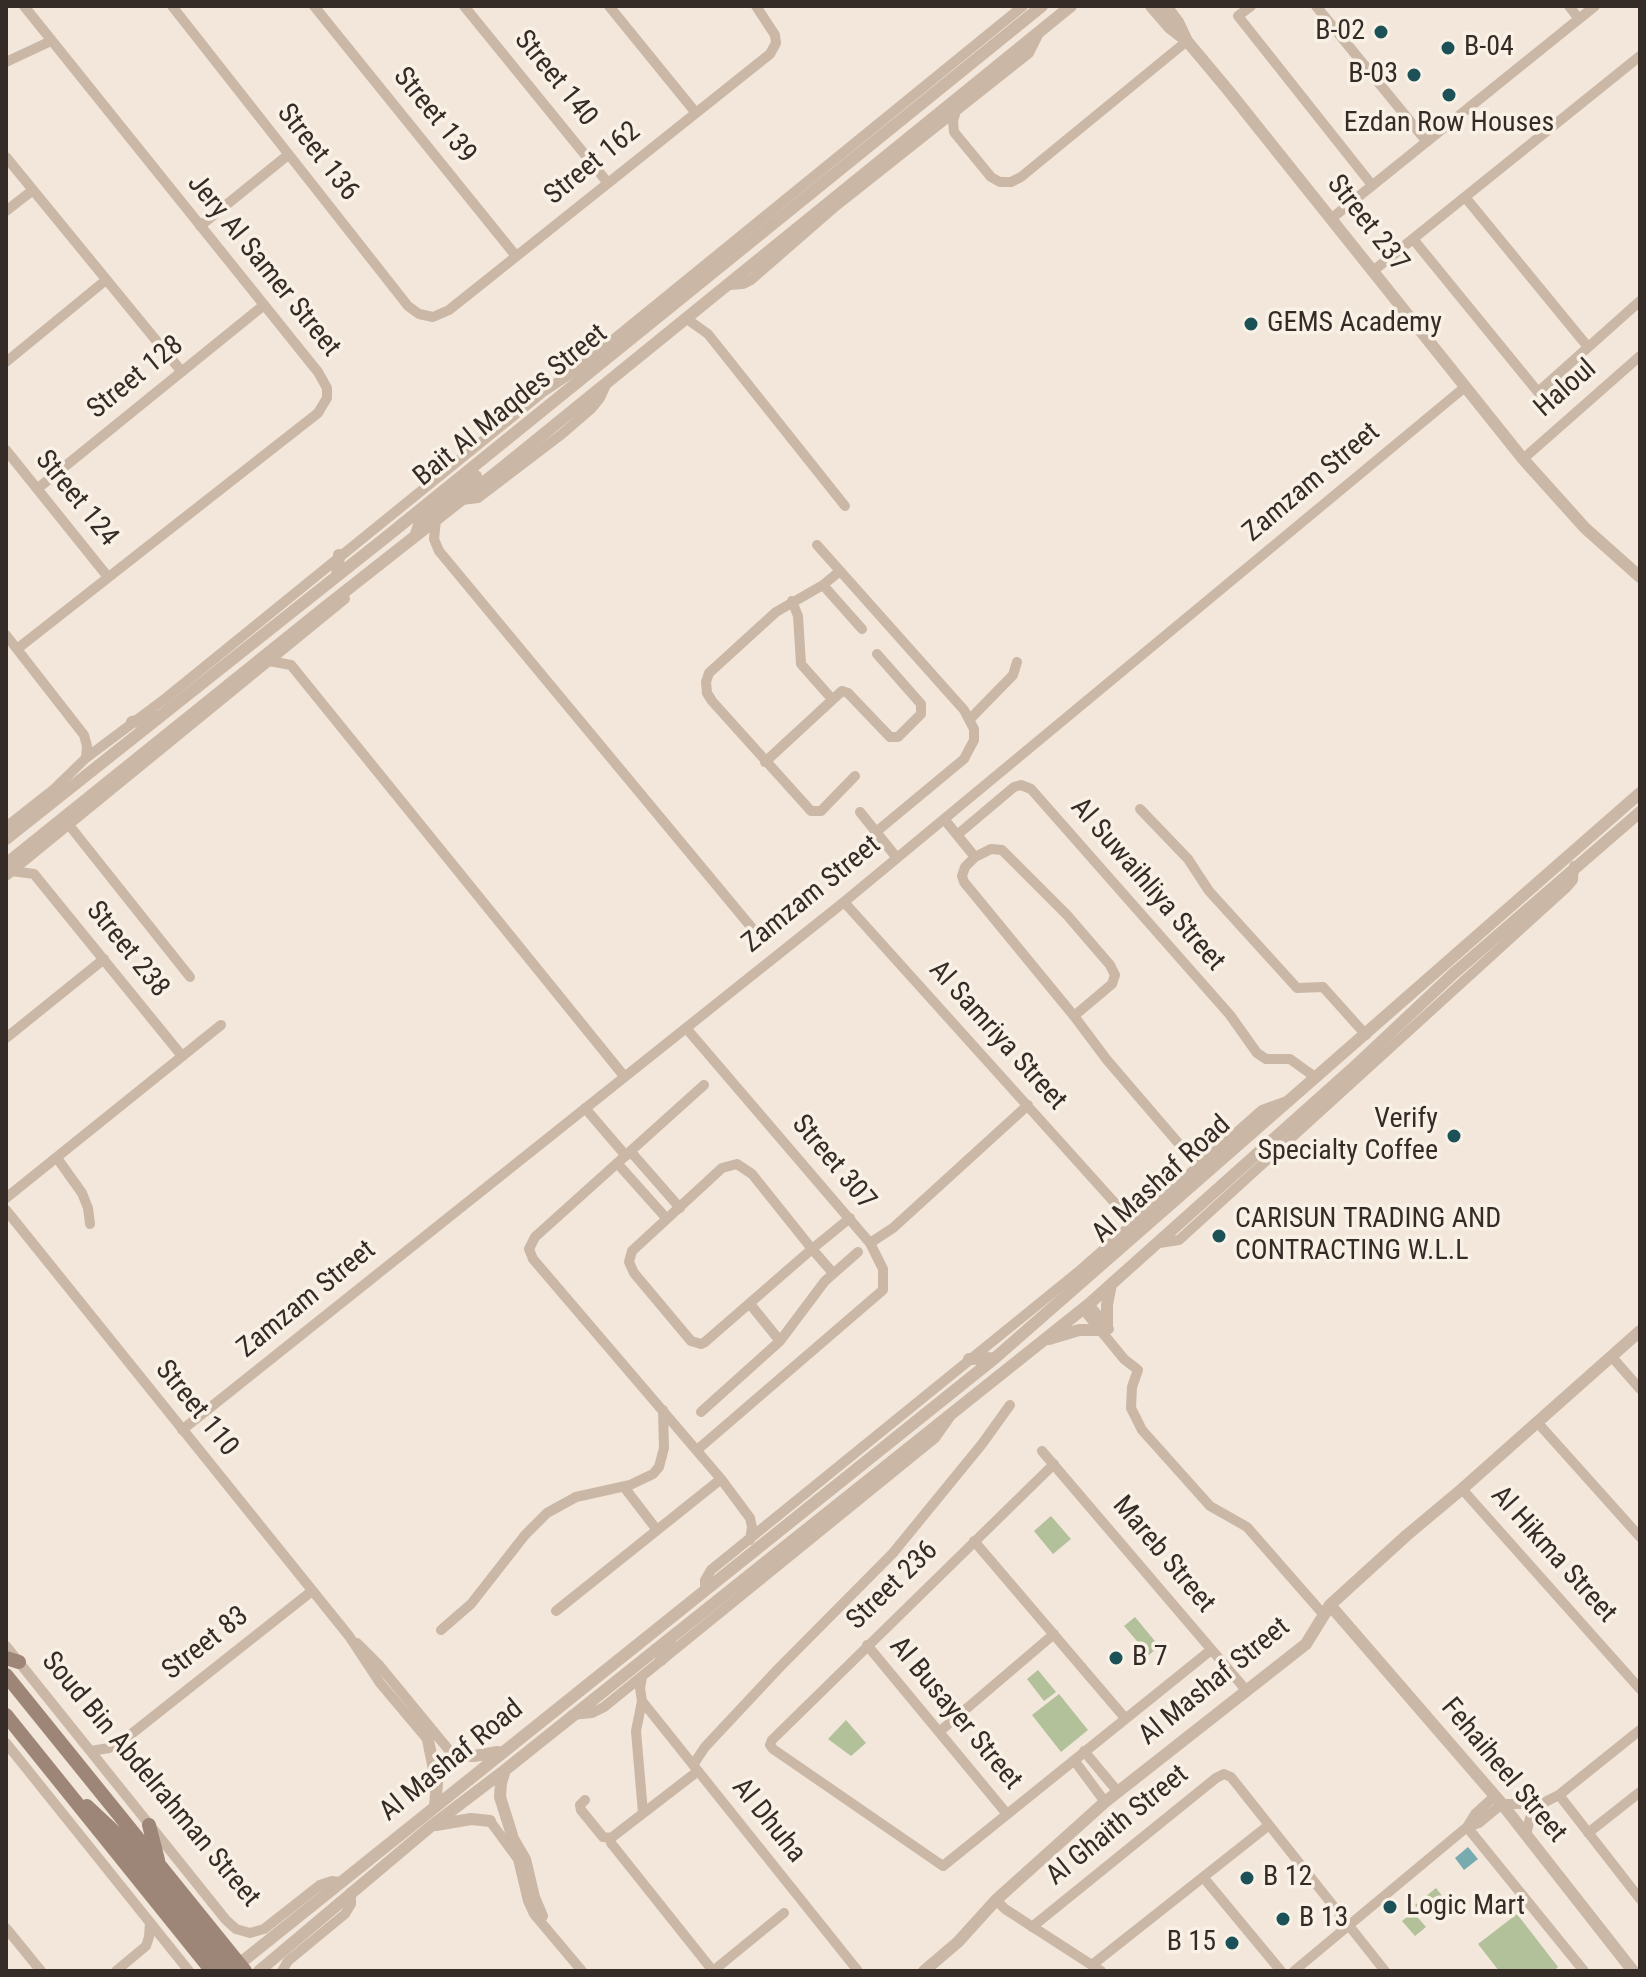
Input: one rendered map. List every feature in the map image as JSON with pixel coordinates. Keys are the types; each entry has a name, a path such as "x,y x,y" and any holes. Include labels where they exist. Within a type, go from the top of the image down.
{"main road":[{"name":"Soud Bin Abdelrahman Street","path":"6,1675 159,1864 236,1969"},
{"path":"9,1722 212,1971"},
{"path":"65,1789 117,1834 236,1969"},
{"path":"149,1825 159,1864"}],"street":[{"name":"Jery Al Samer Street","path":"17,649 323,407 327,398 324,381 24,6"},
{"name":"Street 136","path":"172,6 408,306 419,314 433,317"},
{"name":"Street 139","path":"314,6 516,256"},
{"name":"Street 140","path":"464,6 608,183"},
{"path":"609,6 696,113"},
{"name":"Street 162","path":"433,317 449,310 770,54 776,43 773,27 756,6"},
{"name":"Bait Al Maqdes Street","path":"6,827 53,790 86,758 310,582 339,555 407,504 543,392 576,370 1023,6"},
{"name":"Bait Al Maqdes Street","path":"6,839 510,438 1042,6"},
{"name":"Bait Al Maqdes Street","path":"8,870 69,825 360,579 687,319 1071,6"},
{"name":"Street 237","path":"1151,6 1170,28 1187,41 1523,459 1585,528 1640,577"},
{"name":"Street 237","path":"1166,6 1187,41"},
{"path":"1251,6 1238,16 1372,185"},
{"path":"1316,6 1427,142"},
{"path":"1569,6 1579,19"},
{"path":"1332,218 1595,6"},
{"name":"Bait Al Maqdes Street","path":"729,285 751,280 836,206 1029,53 1039,33"},
{"path":"6,62 51,41"},
{"path":"956,109 954,132 991,177 1006,183 1017,180 1187,41"},
{"path":"1373,271 1640,56"},
{"path":"934,127 954,132"},
{"path":"200,226 288,155"},
{"path":"6,157 182,372"},
{"path":"6,211 33,190"},
{"path":"1465,197 1588,347"},
{"path":"771,227 747,256 693,300 687,319 708,334 845,506"},
{"path":"1413,239 1538,392 1640,301"},
{"path":"6,362 106,280"},
{"path":"705,304 703,314 708,334"},
{"name":"Street 128","path":"37,489 264,305"},
{"name":"Haloul","path":"1523,459 1640,356"},
{"name":"Zamzam Street","path":"182,1430 844,902 1465,387"},
{"path":"443,556 416,536 420,522 477,474 510,438"},
{"name":"Street 124","path":"6,450 108,577"},
{"path":"407,504 426,505"},
{"path":"436,520 434,539 443,556 752,928"},
{"path":"817,545 971,718 974,740 964,759 876,832"},
{"path":"337,576 339,555"},
{"path":"840,571 823,585 776,612 709,673 706,682 712,701 808,807 816,812 821,811 855,776"},
{"name":"Bait Al Maqdes Street","path":"8,870 238,682 291,643 349,595 360,579"},
{"path":"823,585 862,629"},
{"path":"792,601 798,616 801,664 832,699"},
{"path":"6,635 84,735 86,758"},
{"path":"291,643 291,665 624,1076"},
{"path":"765,762 842,691 847,692 887,736 898,737 921,714 921,704 877,654"},
{"path":"269,661 291,665"},
{"path":"971,718 1013,675 1017,662"},
{"path":"132,722 164,715"},
{"path":"84,735 109,741"},
{"name":"Al Suwaihliya Street","path":"957,835 1014,787 1028,787 1230,1015 1257,1053 1266,1059 1287,1059 1315,1077"},
{"name":"Al Mashaf Road","path":"236,1969 435,1805 995,1358 1640,793"},
{"path":"1140,809 1188,859 1209,891 1297,988 1323,987 1366,1035"},
{"path":"860,812 897,858"},
{"name":"Al Mashaf Road","path":"259,1971 430,1827 1086,1306 1574,866 1640,812"},
{"path":"944,819 975,857"},
{"path":"69,825 190,977"},
{"path":"1074,1016 1112,984 1115,975 1110,965 1067,915 1002,850 991,849 975,857 965,867 964,882 1107,1060 1198,1166"},
{"path":"8,870 34,874 38,850"},
{"name":"Street 238","path":"34,874 182,1056"},
{"name":"Al Samriya Street","path":"844,902 1114,1202 1142,1214"},
{"path":"6,1038 104,959"},
{"path":"6,1198 221,1025"},
{"name":"Street 307","path":"686,1028 870,1243 887,1234 1028,1105"},
{"path":"1296,1064 1300,1090"},
{"path":"704,1085 535,1237 529,1249 533,1259 721,1479 750,1518 750,1540"},
{"name":"Al Mashaf Road","path":"705,1591 705,1580 711,1570 1078,1272 1262,1110 1287,1101"},
{"path":"585,1108 625,1157 667,1219"},
{"path":"625,1157 680,1208"},
{"path":"57,1158 82,1193 90,1224"},
{"path":"833,1273 812,1249 752,1174 737,1164 722,1168 632,1251 629,1262 630,1268 691,1341 701,1344 750,1304 812,1249 850,1218"},
{"path":"1114,1202 1120,1218 1119,1235"},
{"name":"Street 110","path":"6,1210 349,1636 372,1673 428,1740"},
{"path":"697,1450 883,1290 883,1269 870,1243"},
{"path":"701,1412 780,1341 833,1273 858,1252"},
{"path":"1104,1328 1111,1284"},
{"path":"750,1304 780,1341"},
{"path":"1086,1306 1138,1370 1132,1387 1131,1408 1142,1430 1210,1506 1247,1527 1327,1610"},
{"path":"1042,1341 1079,1330 1104,1328"},
{"name":"Al Mashaf Street","path":"924,1971 958,1942 996,1900 1105,1802 1306,1644 1327,1610 1407,1535 1640,1331"},
{"path":"1612,1357 1640,1389"},
{"path":"969,1359 995,1358"},
{"path":"585,1800 580,1805 581,1810 603,1837 611,1838 695,1768 705,1747 893,1553 1010,1405"},
{"path":"441,1630 471,1604 525,1535 547,1513 576,1497 624,1487 645,1479 659,1467 665,1435 662,1408"},
{"name":"Al Mashaf Road","path":"572,1715 592,1713 617,1697 935,1438 954,1410"},
{"path":"1537,1422 1640,1537"},
{"name":"Mareb Street","path":"1042,1451 1246,1690"},
{"name":"Street 236","path":"1007,1814 943,1866 770,1745 867,1645 1054,1464"},
{"path":"556,1611 721,1479"},
{"path":"624,1487 657,1530"},
{"name":"Al Hikma Street","path":"1462,1489 1640,1689"},
{"path":"750,1518 774,1520"},
{"path":"974,1541 1125,1718"},
{"name":"Street 83","path":"91,1751 109,1748 130,1735 312,1591"},
{"name":"Fehaiheel Street","path":"1327,1610 1498,1800 1633,1971"},
{"path":"939,1732 1054,1634"},
{"path":"661,1660 672,1635"},
{"name":"Street 110","path":"349,1636 369,1654 453,1755"},
{"name":"Al Busayer Street","path":"867,1645 1007,1814"},
{"name":"Soud Bin Abdelrahman Street","path":"6,1646 12,1660 91,1751 226,1920 243,1932 264,1929 320,1885 340,1882"},
{"path":"1007,1814 1211,1650"},
{"path":"643,1676 636,1731 643,1813"},
{"path":"617,1697 632,1696 642,1701"},
{"name":"Al Dhuha","path":"642,1701 858,1971"},
{"path":"1526,1835 1530,1818 1541,1804 1559,1795 1640,1730"},
{"name":"Street 83","path":"109,1773 113,1753 130,1735"},
{"path":"428,1740 437,1784 435,1805"},
{"path":"6,1743 189,1971"},
{"path":"453,1755 474,1756 505,1750"},
{"path":"1084,1751 1118,1792"},
{"path":"1074,1760 1105,1802"},
{"path":"505,1770 500,1797 512,1835 526,1859 540,1910 565,1943 571,1957"},
{"name":"Al Ghaith Street","path":"1032,1927 1219,1775 1231,1777 1385,1971"},
{"path":"1588,1833 1640,1792"},
{"path":"1559,1795 1640,1899"},
{"path":"1294,1971 1498,1800 1541,1804"},
{"path":"430,1827 463,1819 490,1821 518,1859 534,1914 582,1971"},
{"path":"996,1900 1096,1968 1269,1825"},
{"path":"1467,1827 1573,1966 1584,1971"},
{"path":"611,1838 611,1843 713,1971 784,1913"},
{"path":"1203,1877 1281,1971"},
{"path":"282,1971 288,1961 345,1914 351,1904 351,1892"},
{"path":"116,1971 143,1949 149,1937 150,1922"},
{"path":"6,1928 41,1971"},
{"path":"143,1949 160,1946 171,1949"}],"green space":[{"path":"1051,1516 1071,1539 1053,1554 1034,1531"},
{"path":"1135,1617 1159,1646 1149,1655 1124,1626"},
{"path":"1038,1670 1056,1692 1044,1701 1027,1679"},
{"path":"1059,1694 1088,1730 1061,1752 1032,1715"},
{"path":"846,1720 866,1743 851,1756 828,1739"},
{"path":"1436,1888 1443,1897 1423,1914 1415,1905"},
{"path":"1413,1912 1426,1927 1415,1936 1402,1921"},
{"path":"1517,1914 1558,1967 1554,1971 1499,1971 1478,1944"}],"water":[{"path":"1468,1847 1478,1859 1464,1870 1455,1858"}],"place":[{"name":"B-02","path":"1381,32"},
{"name":"B-04","path":"1448,48"},
{"name":"B-03","path":"1414,75"},
{"name":"Ezdan Row Houses","path":"1449,95"},
{"name":"GEMS Academy","path":"1251,324"},
{"name":"Verify Specialty Coffee","path":"1454,1136"},
{"name":"CARISUN TRADING AND CONTRACTING W.L.L","path":"1219,1236"},
{"name":"B 7","path":"1116,1658"},
{"name":"B 12","path":"1247,1878"},
{"name":"Logic Mart","path":"1390,1907"},
{"name":"B 13","path":"1283,1919"},
{"name":"B 15","path":"1232,1943"}]}
